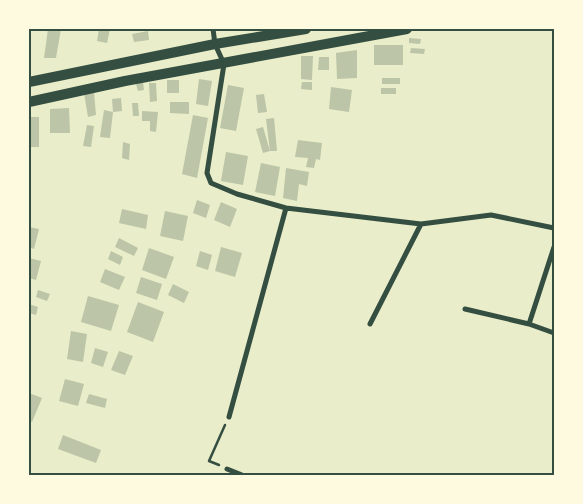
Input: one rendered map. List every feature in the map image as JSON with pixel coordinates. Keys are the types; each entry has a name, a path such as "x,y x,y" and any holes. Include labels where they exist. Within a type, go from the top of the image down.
{"highway":[{"path":"29,82 215,44 306,29"},
{"path":"29,102 125,81 407,29"}],"street":[{"path":"213,29 215,44 224,64 207,173 211,183 236,194 286,208 421,224 491,216 554,228"},
{"path":"229,417 286,208"},
{"path":"370,324 421,224"},
{"path":"529,324 554,247"},
{"path":"465,309 529,324 554,333"},
{"path":"227,469 242,475"}],"path":[{"path":"227,469 209,460 229,417"}],"building":[{"path":"48,29 61,29 56,58 44,58"},
{"path":"99,29 110,29 107,43 97,41"},
{"path":"148,31 149,40 134,42 132,34"},
{"path":"409,38 421,39 420,44 409,43"},
{"path":"374,45 403,45 403,65 374,65"},
{"path":"411,48 425,49 424,54 410,53"},
{"path":"357,50 357,78 337,79 336,53"},
{"path":"301,56 313,56 312,80 301,79"},
{"path":"319,57 329,57 329,70 318,70"},
{"path":"382,78 400,78 400,84 382,84"},
{"path":"199,79 212,81 208,106 196,104"},
{"path":"167,80 179,80 179,93 167,93"},
{"path":"143,82 144,90 138,91 136,84"},
{"path":"302,82 312,82 312,90 301,89"},
{"path":"149,83 156,83 157,101 150,102"},
{"path":"228,85 244,88 236,131 220,128"},
{"path":"331,87 352,90 349,112 329,109"},
{"path":"381,88 396,88 396,94 381,94"},
{"path":"94,92 96,115 88,117 84,93"},
{"path":"264,94 267,112 258,113 256,95"},
{"path":"121,98 122,111 113,112 112,99"},
{"path":"170,102 189,102 189,114 170,113"},
{"path":"132,103 138,103 139,116 133,116"},
{"path":"69,108 70,133 50,133 50,109"},
{"path":"104,110 113,112 110,138 100,137"},
{"path":"142,111 158,112 156,132 150,131 150,121 142,121"},
{"path":"193,115 208,118 197,178 182,174"},
{"path":"29,117 39,117 39,147 29,147"},
{"path":"274,118 277,151 270,151 266,119"},
{"path":"87,125 94,126 91,147 83,146"},
{"path":"263,127 270,151 263,153 256,129"},
{"path":"298,140 322,143 320,160 316,159 314,168 306,167 308,158 295,157"},
{"path":"123,142 130,144 129,160 122,158"},
{"path":"226,152 248,156 243,185 221,181"},
{"path":"261,163 280,167 275,196 255,192"},
{"path":"286,168 309,172 307,186 299,184 297,201 283,198"},
{"path":"197,200 210,205 206,218 193,213"},
{"path":"221,202 237,209 230,227 214,220"},
{"path":"122,209 148,215 146,229 119,223"},
{"path":"165,211 188,216 183,241 160,236"},
{"path":"29,227 39,229 34,249 29,247"},
{"path":"119,238 138,248 134,256 115,247"},
{"path":"221,247 242,253 235,277 215,271"},
{"path":"149,248 174,257 166,279 142,270"},
{"path":"111,251 123,257 120,265 108,259"},
{"path":"200,251 212,255 208,270 196,266"},
{"path":"29,258 41,261 36,280 29,278"},
{"path":"105,269 125,277 119,290 100,282"},
{"path":"141,277 162,284 157,300 136,293"},
{"path":"173,284 189,292 184,303 168,295"},
{"path":"38,290 50,294 47,301 36,297"},
{"path":"88,296 119,305 111,331 81,322"},
{"path":"138,302 164,312 153,342 127,332"},
{"path":"29,304 38,307 36,315 29,313"},
{"path":"71,331 87,334 83,362 67,359"},
{"path":"95,348 108,352 103,367 91,363"},
{"path":"119,351 133,356 125,375 111,370"},
{"path":"65,379 84,384 78,406 59,401"},
{"path":"29,393 42,398 32,422 29,420"},
{"path":"89,394 107,399 105,408 86,403"},
{"path":"63,435 101,450 96,463 58,449"}]}
